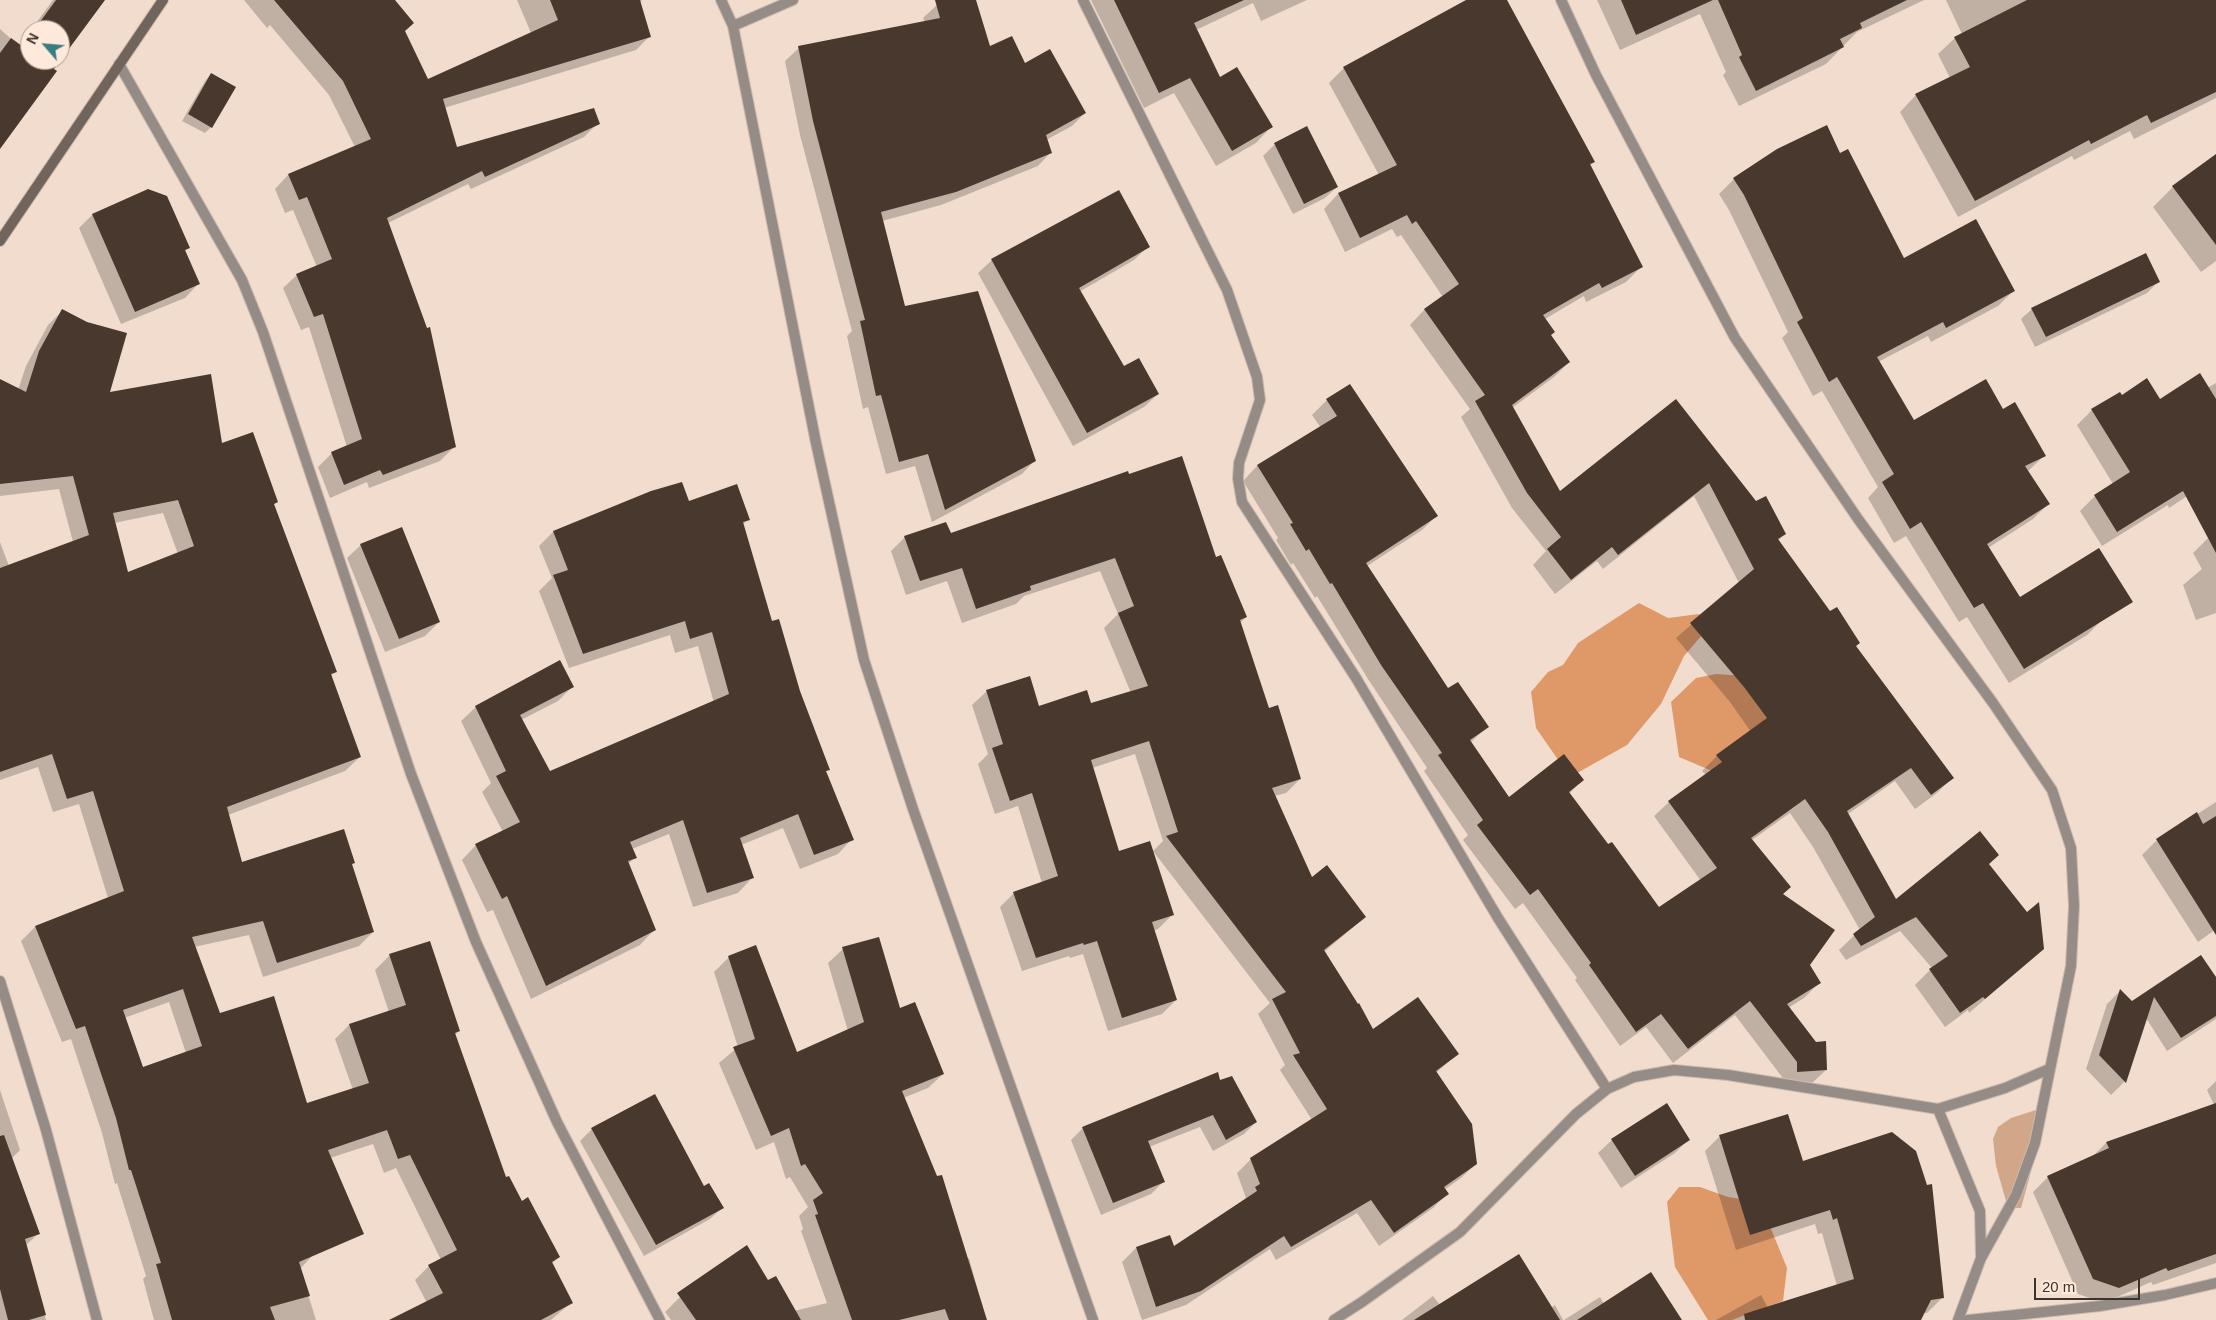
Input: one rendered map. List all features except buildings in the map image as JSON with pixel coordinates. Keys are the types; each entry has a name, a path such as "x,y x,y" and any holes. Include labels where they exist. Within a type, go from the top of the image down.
{"street":[{"path":"0,241 163,0"},
{"path":"721,0 732,26 816,444 864,660 913,809 1093,1320"},
{"path":"732,26 793,0"},
{"path":"1083,0 1227,290 1257,377 1260,400 1239,463 1238,479 1242,502 1356,678 1498,918 1607,1089"},
{"path":"1561,0 1596,75 1735,338 1858,519 1994,703 2052,790 2071,848 2074,906 2071,966 2034,1143 2016,1195 1982,1258 1958,1320"},
{"path":"119,64 242,280 263,332 411,774 476,942 557,1122 660,1320"},
{"path":"0,981 46,1130 97,1320"},
{"path":"1334,1320 1460,1232 1576,1114 1607,1089 1634,1077 1674,1070 1728,1075 1938,1109 2005,1088 2049,1069"},
{"path":"1938,1109 1980,1210 1982,1258"},
{"path":"1968,1320 2100,1306 2165,1295 2216,1283"}],"shaded area":[{"path":"1639,603 1668,618 1699,614 1709,627 1684,656 1661,704 1627,745 1570,777 1536,728 1531,692 1548,672 1563,665 1578,643"},
{"path":"1716,674 1746,676 1779,707 1724,776 1679,757 1671,702 1696,678"},
{"path":"2036,1110 2044,1124 2021,1208 2008,1208 1996,1166 1993,1139 1998,1127 2011,1118"},
{"path":"1679,1187 1700,1187 1728,1197 1760,1202 1787,1268 1783,1301 1732,1320 1708,1320 1675,1267 1667,1202"}]}
